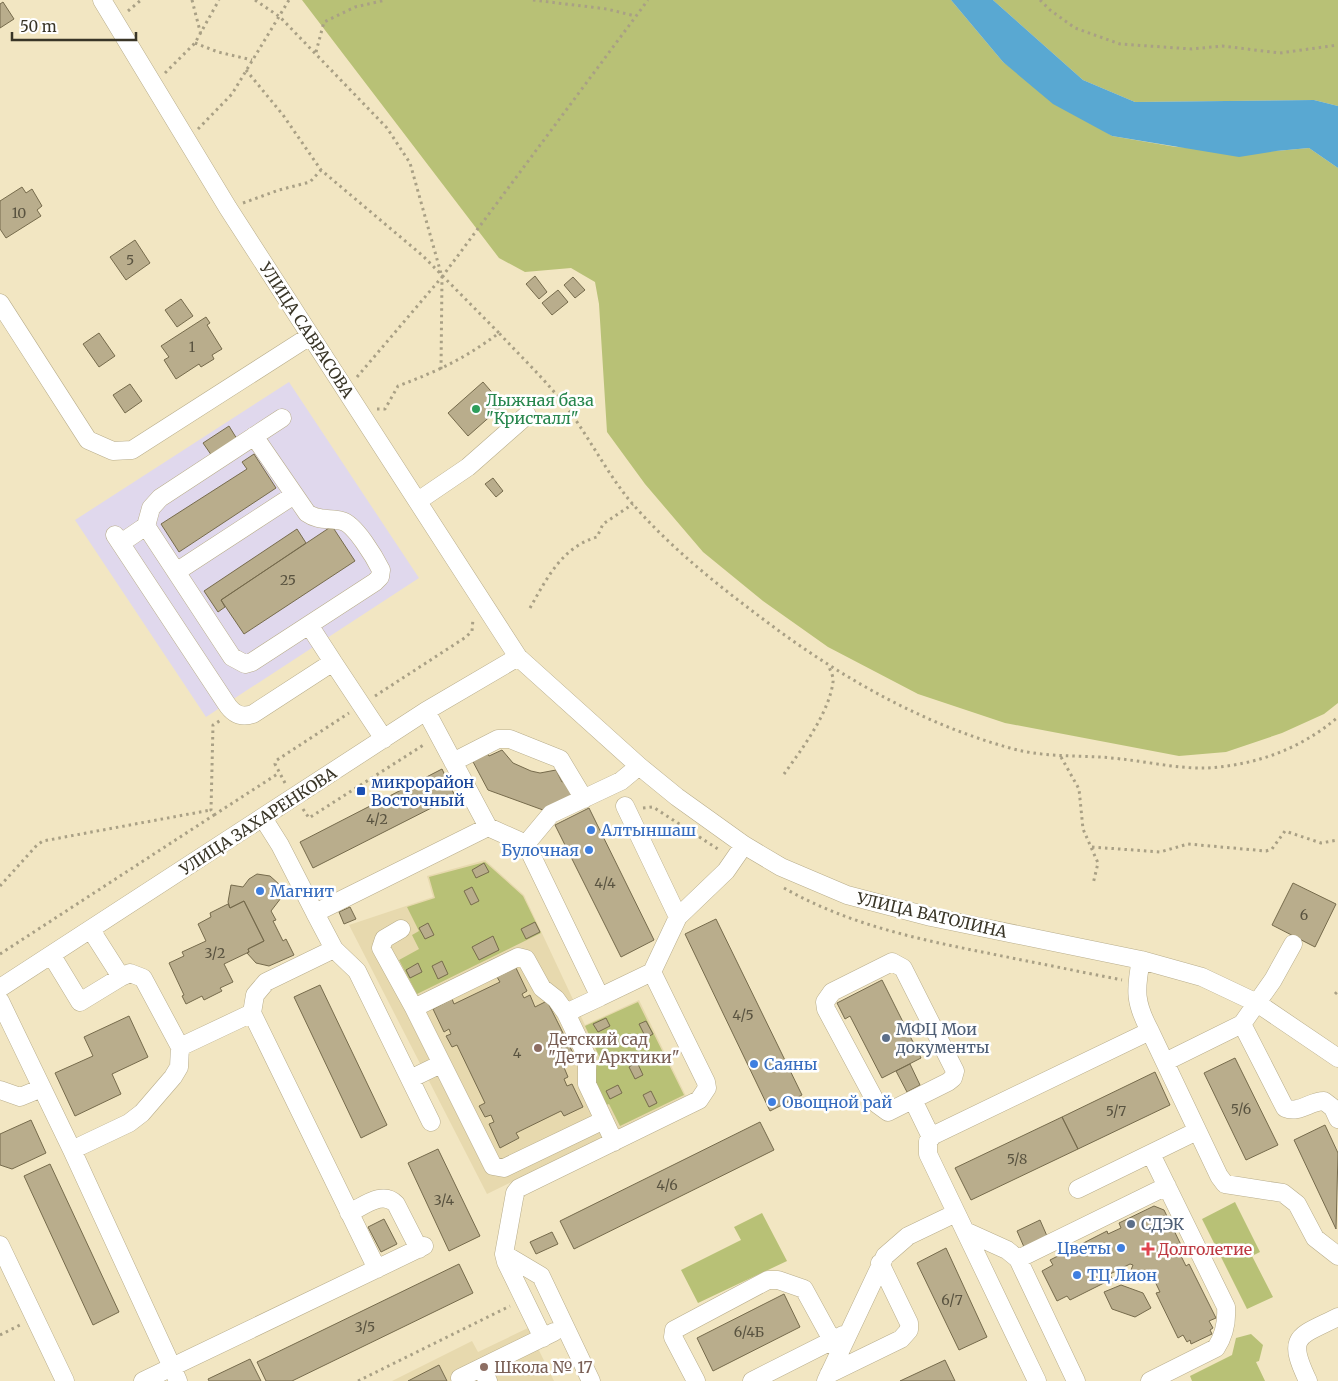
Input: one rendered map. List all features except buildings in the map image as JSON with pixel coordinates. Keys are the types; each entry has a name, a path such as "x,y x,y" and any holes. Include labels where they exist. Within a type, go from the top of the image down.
{"street":[{"name":"УЛИЦА САВРАСОВА","path":"102,0 188,139 228,208 518,657"},
{"path":"0,304 88,440 113,451 132,450 310,336"},
{"path":"418,501 468,468 527,415"},
{"path":"282,418 155,502 146,526 118,539 234,712 245,717 253,714 333,662"},
{"path":"146,526 232,656 238,662 245,664 252,662 375,582 380,577 381,570 348,523 313,517 307,513 254,436"},
{"path":"176,572 294,495"},
{"path":"309,625 384,739"},
{"name":"УЛИЦА ЗАХАРЕНКОВА","path":"0,988 52,956 426,711 518,657"},
{"name":"УЛИЦА ВАТОЛИНА","path":"518,657 638,766 684,802 744,845 804,877 847,895 882,906 1141,960 1202,977 1257,1003 1338,1058"},
{"path":"426,711 488,827 526,844 600,997"},
{"path":"453,762 498,739 510,739 560,759 584,799"},
{"path":"526,844 551,814 621,781 638,766"},
{"path":"625,806 678,917"},
{"path":"263,818 334,949 357,971 431,1122"},
{"path":"316,913 488,827"},
{"path":"566,1013 652,972 678,917 726,871 744,845"},
{"path":"401,929 384,939 381,948 414,1008 489,1162 498,1168 504,1168 604,1120"},
{"path":"91,930 121,977"},
{"path":"1165,1062 1242,1024 1273,980 1292,944"},
{"path":"334,949 266,982 255,995 252,1013 377,1269"},
{"path":"52,956 80,1002 130,973 143,978 180,1047 179,1067 174,1077 142,1114 129,1123 72,1150"},
{"path":"414,1008 522,957 529,962 542,988 556,1000 566,1013 588,1057 587,1084 614,1142"},
{"path":"1141,960 1136,996 1138,1009 1219,1176 1225,1184 1283,1193 1297,1204 1315,1238 1337,1254"},
{"path":"892,962 903,968 955,1071 953,1078 948,1082 913,1100 888,1112 881,1110 826,1009 825,1002 832,992 892,962"},
{"path":"543,1338 504,1254 515,1193 519,1188 699,1100 707,1088 706,1082 652,972"},
{"path":"0,1001 72,1150 175,1374"},
{"path":"180,1047 252,1013"},
{"path":"1242,1024 1285,1108 1296,1111 1318,1101 1324,1101 1333,1108 1338,1119"},
{"path":"1037,1381 928,1154 927,1147 931,1137 1150,1032"},
{"path":"410,1079 441,1064"},
{"path":"0,1090 20,1097 42,1088"},
{"path":"913,1100 931,1137"},
{"path":"1078,1189 1197,1131"},
{"path":"1150,1381 1216,1348 1221,1341 1227,1316 1226,1307 1151,1154"},
{"path":"1018,1259 1167,1186"},
{"path":"143,1381 175,1374 377,1269 422,1248 392,1199 381,1198 350,1213"},
{"path":"828,1377 836,1347 849,1332 880,1263 899,1242 956,1212"},
{"path":"965,1231 1007,1250 1018,1259 1076,1381"},
{"path":"0,1245 65,1381"},
{"path":"504,1254 541,1276 590,1381"},
{"path":"828,1377 901,1339 909,1330 909,1323 880,1263"},
{"path":"696,1381 673,1337 674,1330 768,1280 778,1280 804,1289 836,1347"},
{"path":"1308,1381 1297,1358 1296,1348 1298,1340 1305,1334 1338,1317"},
{"path":"460,1378 485,1374 543,1338 565,1327"},
{"path":"752,1381 836,1347"}],"path":[{"path":"126,12 141,0"},
{"path":"192,0 201,35"},
{"path":"159,78 195,43 219,0"},
{"path":"255,0 280,17 316,52 387,128 410,163 442,277 442,370"},
{"path":"188,139 220,109 232,94 289,0"},
{"path":"316,52 324,22 355,7 386,0"},
{"path":"533,0 636,16"},
{"path":"347,390 442,277 648,0"},
{"path":"1040,0 1050,10 1075,28 1120,44 1192,49 1222,46 1280,53 1338,44"},
{"path":"195,43 218,52 252,60"},
{"path":"246,70 283,115 321,170 423,256 556,393 633,504 697,569 829,667 876,694 965,733 1012,749 1061,758 1107,757 1206,768 1241,763 1275,756 1304,742 1338,718"},
{"path":"228,208 279,190 310,182 321,170"},
{"path":"371,410 385,409 398,386 442,370 468,355 499,333"},
{"path":"530,608 550,572 564,556 582,541 597,536 604,524 633,504"},
{"path":"439,735 309,818 279,773 276,764 277,760 466,637 474,624 472,616"},
{"path":"784,774 807,742 825,706 834,681 829,667"},
{"path":"214,815 211,810 213,725 234,712"},
{"path":"1061,758 1079,789 1083,829 1098,863 1093,884"},
{"path":"0,954 279,773"},
{"path":"0,886 37,845 43,841 211,810"},
{"path":"1092,847 1160,852 1188,844 1266,851 1272,849 1285,831 1322,843 1338,840"},
{"path":"1335,994 1338,991"},
{"path":"358,1381 524,1299"},
{"path":"0,1335 35,1318"}],"shaded area":[{"path":"289,382 419,578 206,717 75,520"},
{"name":"Детский сад \"Дети Арктики\"","path":"485,860 524,895 585,1025 639,1000 686,1096 487,1194 349,925 433,897 427,876"},
{"name":"Школа № 17","path":"528,1328 554,1381 392,1381 472,1341 478,1352"}],"green space":[{"path":"302,0 951,0 1003,62 1112,136 1176,147 1276,151 1309,148 1338,168 1338,703 1324,714 1282,733 1226,752 1179,756 1005,723 918,694 828,647 763,601 703,552 645,484 607,432 599,304 595,282 571,268 525,272 499,258"},
{"path":"993,0 1338,0 1338,106 1314,100 1135,102 1083,80"},
{"path":"485,862 523,896 541,933 417,994 399,960 419,949 412,935 419,931 407,907 435,898 429,877"},
{"path":"638,1002 684,1095 620,1126 609,1104 604,1106 593,1083 599,1056 585,1026"},
{"path":"1235,1202 1260,1252 1252,1256 1273,1297 1247,1309 1202,1219"},
{"path":"762,1213 787,1261 698,1303 681,1270 741,1240 734,1227"},
{"path":"1251,1334 1263,1345 1259,1361 1256,1362 1265,1381 1192,1381 1190,1376 1232,1355 1236,1338"}],"water":[{"path":"951,0 993,0 1083,80 1135,102 1314,100 1338,106 1338,168 1309,148 1239,157 1112,136 1053,104 1003,62"}],"place":[{"name":"Лыжная база \"Кристалл\"","path":"476,409"},
{"name":"микрорайон Восточный","path":"361,791"},
{"name":"Алтыншаш","path":"591,830"},
{"name":"Булочная","path":"589,850"},
{"name":"Магнит","path":"260,891"},
{"name":"МФЦ Мои документы","path":"886,1038"},
{"name":"Детский сад \"Дети Арктики\"","path":"538,1048"},
{"name":"Саяны","path":"754,1064"},
{"name":"Овощной рай","path":"772,1102"},
{"name":"СДЭК","path":"1131,1224"},
{"name":"Цветы","path":"1121,1248"},
{"name":"Долголетие","path":"1148,1249"},
{"name":"ТЦ Лион","path":"1077,1275"},
{"name":"Школа № 17","path":"484,1367"}]}
